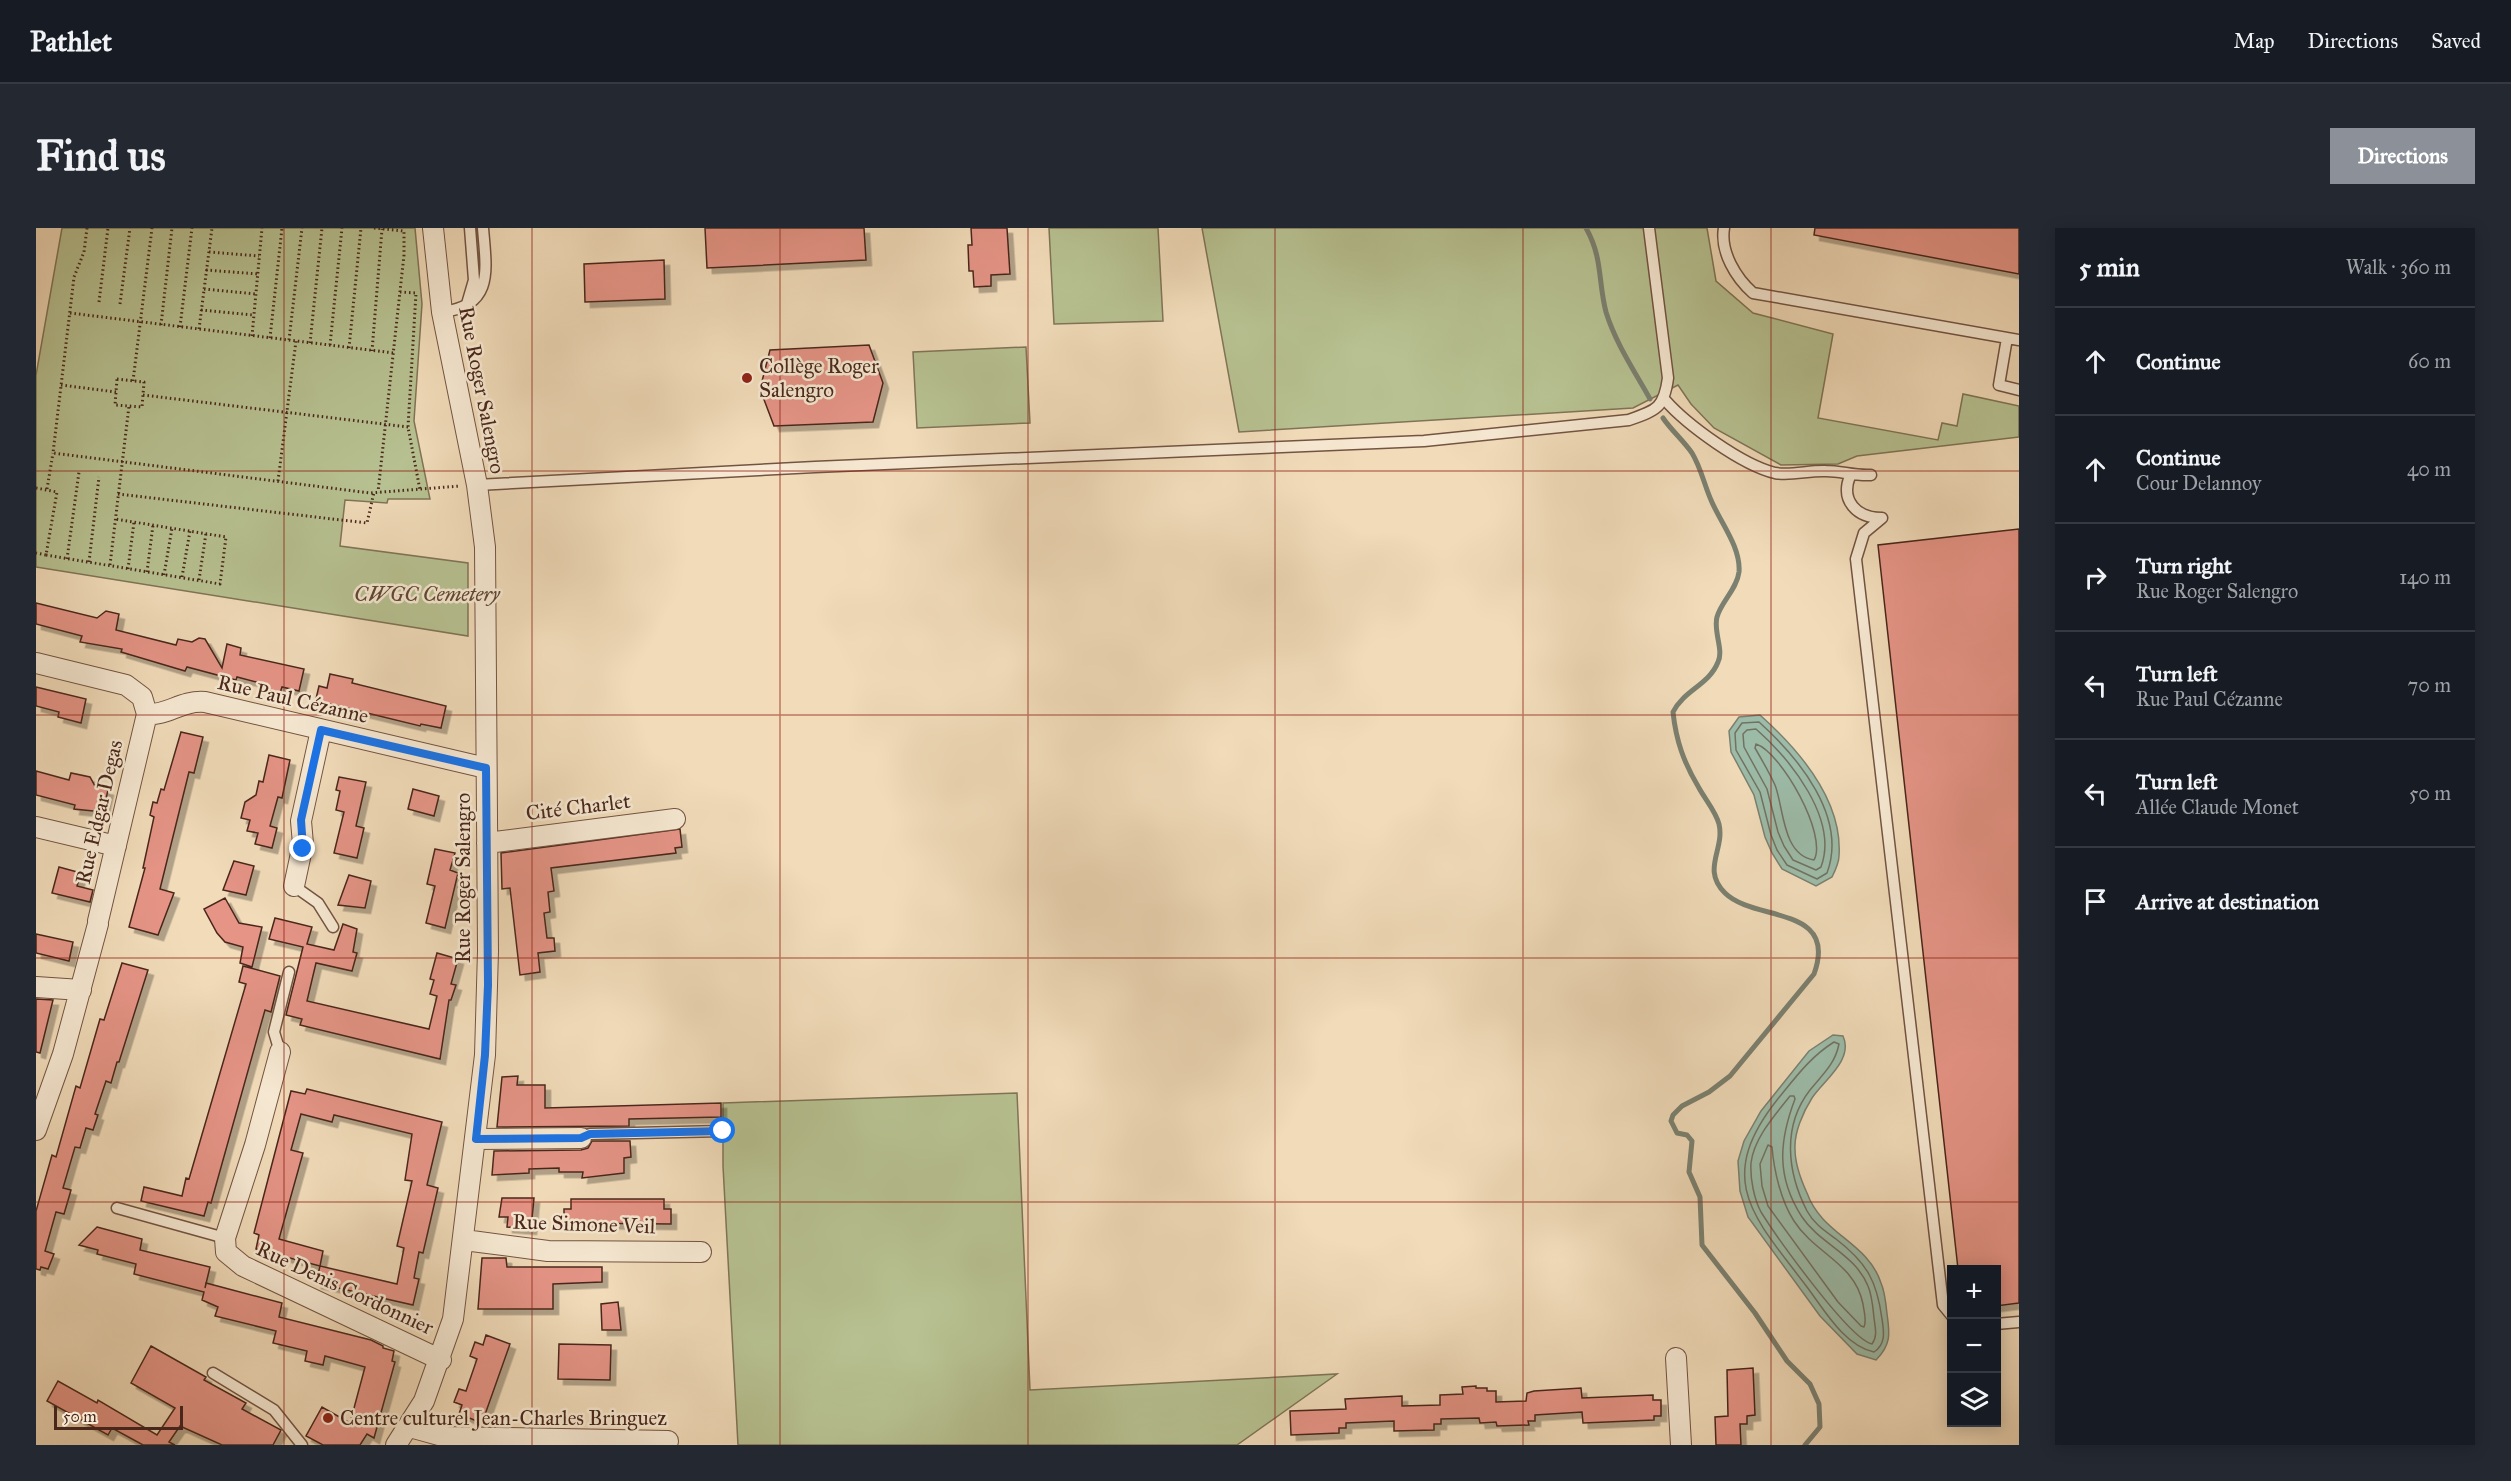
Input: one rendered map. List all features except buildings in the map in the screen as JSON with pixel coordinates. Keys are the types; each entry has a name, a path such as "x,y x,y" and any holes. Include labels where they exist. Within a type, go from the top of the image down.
{"street":[{"name":"Rue Roger Salengro","path":"396,1445 410,1427 441,1360 456,1306 486,1039 485,547 477,485 442,312 433,228"},
{"path":"36,663 126,685 142,697 147,714"},
{"name":"Rue Paul Cézanne","path":"147,714 162,712 188,702 205,702 486,768"},
{"name":"Rue Edgar Degas","path":"36,1130 63,1054 81,990 147,714"},
{"path":"294,886 303,844 301,820 321,730"},
{"name":"Cité Charlet","path":"487,843 675,819"},
{"path":"36,827 116,846"},
{"path":"36,987 81,990"},
{"path":"225,1238 255,1145 280,1052"},
{"path":"476,1139 581,1138"},
{"name":"Rue Denis Cordonnier","path":"225,1238 226,1252 237,1263 441,1360"},
{"name":"Rue Simone Veil","path":"464,1240 548,1251 702,1252"},
{"path":"1676,1358 1681,1445"},
{"path":"410,1427 446,1437 668,1441"}],"lane":[{"path":"467,304 474,280 470,228"},
{"path":"442,312 467,304 477,297 485,284 483,228"},
{"path":"477,485 815,467 1424,441 1629,420 1647,414 1664,402 1668,378 1649,228"},
{"path":"1724,228 1727,254 1734,270 1740,282 1754,293 2019,340"},
{"path":"2007,338 1999,386 2019,390"},
{"path":"1664,402 1682,419 1750,462 1777,473 1828,471 1850,476 1871,475"},
{"path":"1850,476 1846,486 1851,506 1868,518 1882,518 1864,532 1856,559 1943,1305 1947,1310"},
{"path":"294,886 318,903 333,927"},
{"path":"280,1052 274,1032 289,972"},
{"path":"581,1138 590,1134 723,1131"},
{"path":"117,1208 225,1238"},
{"path":"2001,1324 2019,1322"},
{"path":"213,1373 274,1410 302,1445"}],"path":[{"path":"47,489 74,277 84,252 87,228"},
{"path":"99,302 108,228"},
{"path":"120,304 130,228"},
{"path":"134,381 152,228"},
{"path":"161,325 172,228"},
{"path":"180,327 192,228"},
{"path":"199,329 212,228"},
{"path":"252,336 262,228"},
{"path":"270,338 282,228"},
{"path":"289,340 302,228"},
{"path":"310,343 322,228"},
{"path":"330,345 342,228"},
{"path":"349,348 361,228"},
{"path":"118,494 367,524 376,492 386,425 404,231 374,228"},
{"path":"372,351 382,229"},
{"path":"209,252 259,256"},
{"path":"206,270 258,274"},
{"path":"204,289 256,294"},
{"path":"400,292 416,293 408,427 420,490"},
{"path":"201,310 254,315"},
{"path":"70,313 393,353"},
{"path":"278,481 296,341"},
{"path":"117,380 134,381 144,382 142,407 115,405 117,380"},
{"path":"61,385 116,392"},
{"path":"143,395 408,427"},
{"path":"110,566 129,406"},
{"path":"53,453 376,492 477,485"},
{"path":"67,559 79,472"},
{"path":"89,562 99,477"},
{"path":"36,488 57,492 46,555"},
{"path":"36,553 220,584 226,537 115,519"},
{"path":"128,569 134,522"},
{"path":"147,572 153,525"},
{"path":"164,574 172,528"},
{"path":"182,578 190,531"},
{"path":"199,580 206,533"}],"green space":[{"name":"CWGC Cemetery","path":"62,228 415,228 422,304 414,421 430,499 388,499 387,503 345,500 340,546 468,563 468,636 36,567 36,375"},
{"path":"1049,228 1158,228 1163,321 1054,324"},
{"path":"1202,228 1707,228 1716,281 1753,313 1833,334 1818,418 1938,440 1942,423 1957,426 1963,394 2019,406 2019,437 1857,456 1838,464 1781,465 1714,428 1691,404 1678,385 1633,408 1239,432"},
{"path":"1026,347 1030,423 917,428 913,352"},
{"path":"1017,1093 1030,1390 1337,1374 1237,1445 738,1445 723,1166 723,1103"}],"water":[{"path":"1760,715 1803,760 1826,796 1834,815 1839,856 1836,869 1832,877 1816,886 1782,869 1765,837 1754,795 1731,752 1729,731 1739,717"},
{"path":"1833,1035 1843,1036 1844,1053 1836,1070 1817,1091 1805,1110 1796,1136 1795,1155 1801,1177 1814,1207 1823,1219 1866,1258 1875,1269 1881,1283 1889,1333 1887,1344 1876,1360 1857,1354 1820,1316 1748,1217 1740,1191 1738,1161 1744,1141 1761,1111 1809,1051"}],"waterway":[{"path":"1586,228 1595,250 1610,323 1650,399"},
{"path":"1663,418 1695,459 1711,500 1737,553 1739,563 1738,578 1717,617 1716,628 1720,652 1718,662 1709,676 1683,698 1673,712 1676,733 1685,761 1719,824 1715,876 1725,893 1738,902 1790,918 1804,926 1815,936 1819,952 1814,974 1730,1076 1709,1092 1682,1106 1673,1115 1671,1121 1677,1133 1687,1135 1692,1141 1689,1172 1700,1197 1702,1245 1755,1313 1787,1361 1810,1384 1819,1404 1820,1427 1805,1445"}],"place":[{"name":"Collège Roger Salengro","path":"747,378"},
{"name":"Centre culturel Jean-Charles Bringuez","path":"328,1418"}],"route":[{"path":"303,849 301,820 321,730 486,768 488,985 485,1055 476,1139 581,1138 590,1134 723,1131"}]}
